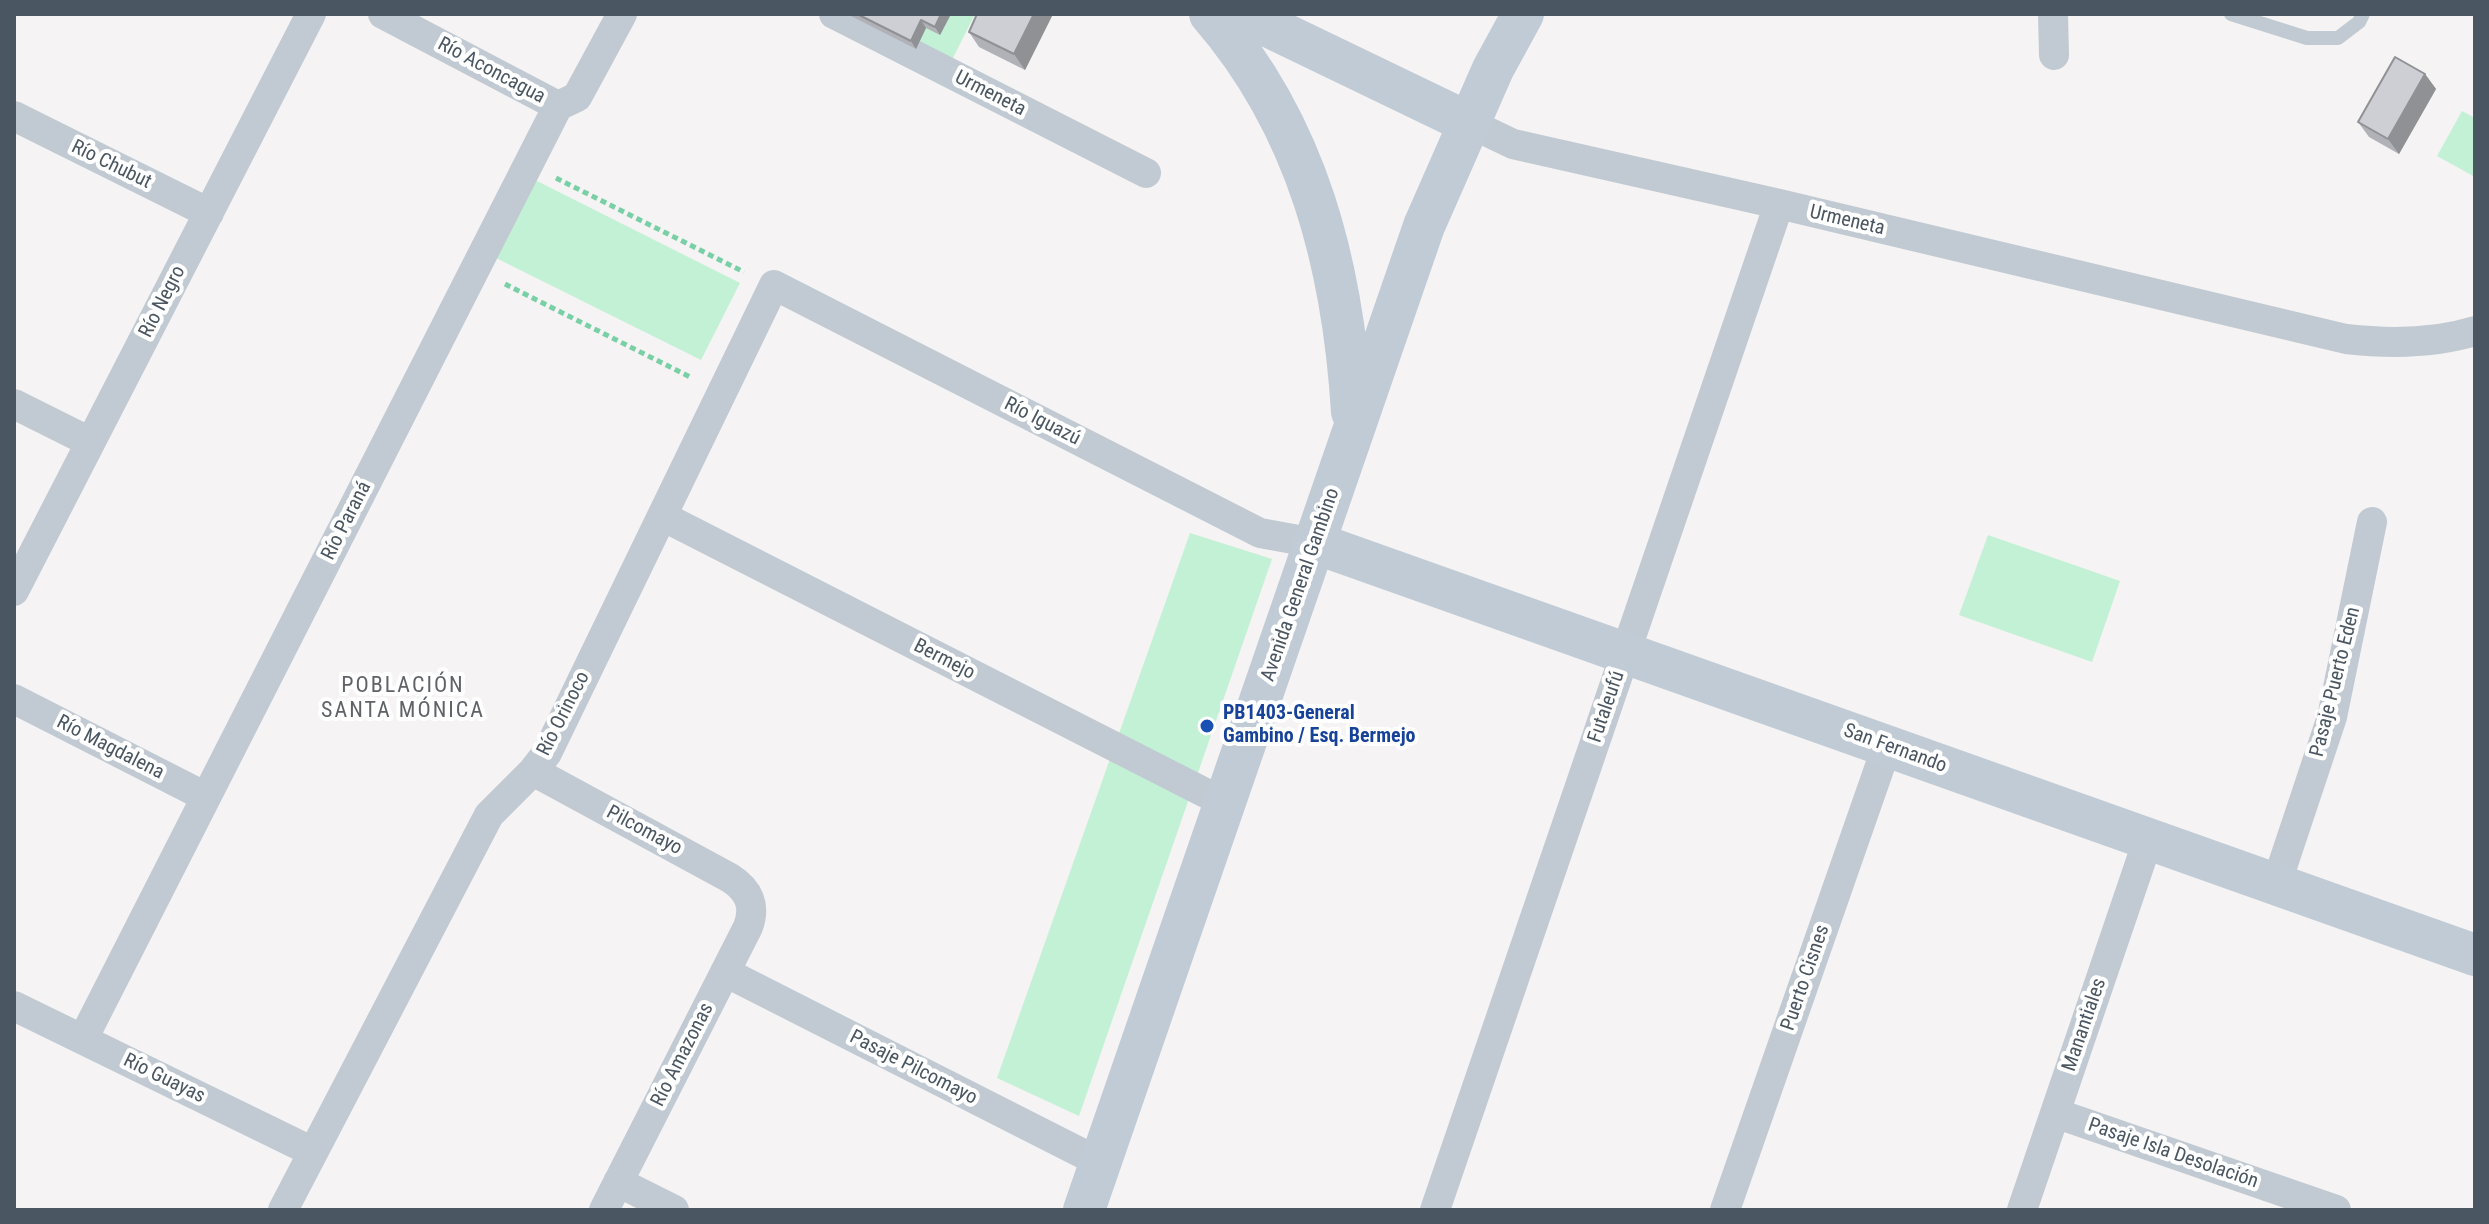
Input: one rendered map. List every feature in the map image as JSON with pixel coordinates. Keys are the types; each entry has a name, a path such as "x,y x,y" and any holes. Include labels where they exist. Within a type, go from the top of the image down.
{"street":[{"name":"Río Negro","path":"14,591 311,14"},
{"name":"Río Aconcagua","path":"383,14 558,106"},
{"name":"Río Paraná","path":"83,1039 558,106 577,97 622,14"},
{"name":"Urmeneta","path":"834,14 1146,173"},
{"path":"1210,14 1247,62 1274,107 1298,155 1317,205 1343,313 1353,434"},
{"name":"Urmeneta","path":"1243,14 1513,144 2346,339 2407,343 2475,331"},
{"name":"Avenida General Gambino","path":"1084,1210 1424,226 1493,69 1523,14"},
{"path":"2053,14 2054,55"},
{"name":"Río Chubut","path":"14,116 209,213"},
{"name":"Futaleufú","path":"1435,1210 1779,204"},
{"name":"Río Orinoco","path":"283,1210 489,815 547,753 774,285"},
{"name":"Río Iguazú","path":"774,285 1260,533 1315,543"},
{"path":"14,404 90,442"},
{"name":"Bermejo","path":"662,516 1225,803"},
{"name":"Pasaje Puerto Eden","path":"2276,885 2332,717 2372,522"},
{"name":"San Fernando","path":"1315,543 2475,955"},
{"name":"Río Magdalena","path":"14,699 206,797"},
{"name":"Puerto Cisnes","path":"1725,1210 1887,746"},
{"name":"Pilcomayo","path":"533,771 730,878 745,890 750,899"},
{"name":"Manantiales","path":"2022,1210 2148,840"},
{"name":"Río Amazonas","path":"604,1210 751,918 750,899"},
{"name":"Pasaje Pilcomayo","path":"725,972 1101,1163"},
{"name":"Río Guayas","path":"14,1006 313,1152"},
{"name":"Pasaje Isla Desolación","path":"2055,1113 2336,1210"},
{"path":"618,1182 674,1210"}],"lane":[{"path":"2231,14 2307,38 2338,38 2359,22 2363,14"}],"path":[{"path":"528,164 774,285"},
{"path":"475,269 721,393"}],"green space":[{"path":"850,14 975,14 950,64"},
{"path":"2462,111 2475,118 2475,177 2437,156"},
{"path":"535,180 740,283 701,360 496,258"},
{"path":"1190,533 1272,559 1079,1116 997,1078"},
{"path":"1988,535 2120,581 2092,662 1959,615"}],"building":[{"path":"857,14 941,14 935,27 921,20 911,41"},
{"path":"977,14 1034,14 1014,54 969,32"},
{"path":"2395,57 2425,74 2388,139 2358,122"}],"place":[{"name":"PB1403-General Gambino / Esq. Bermejo","path":"1207,726"}],"district":[{"name":"POBLACIÓN SANTA MÓNICA","path":"403,698"}]}
